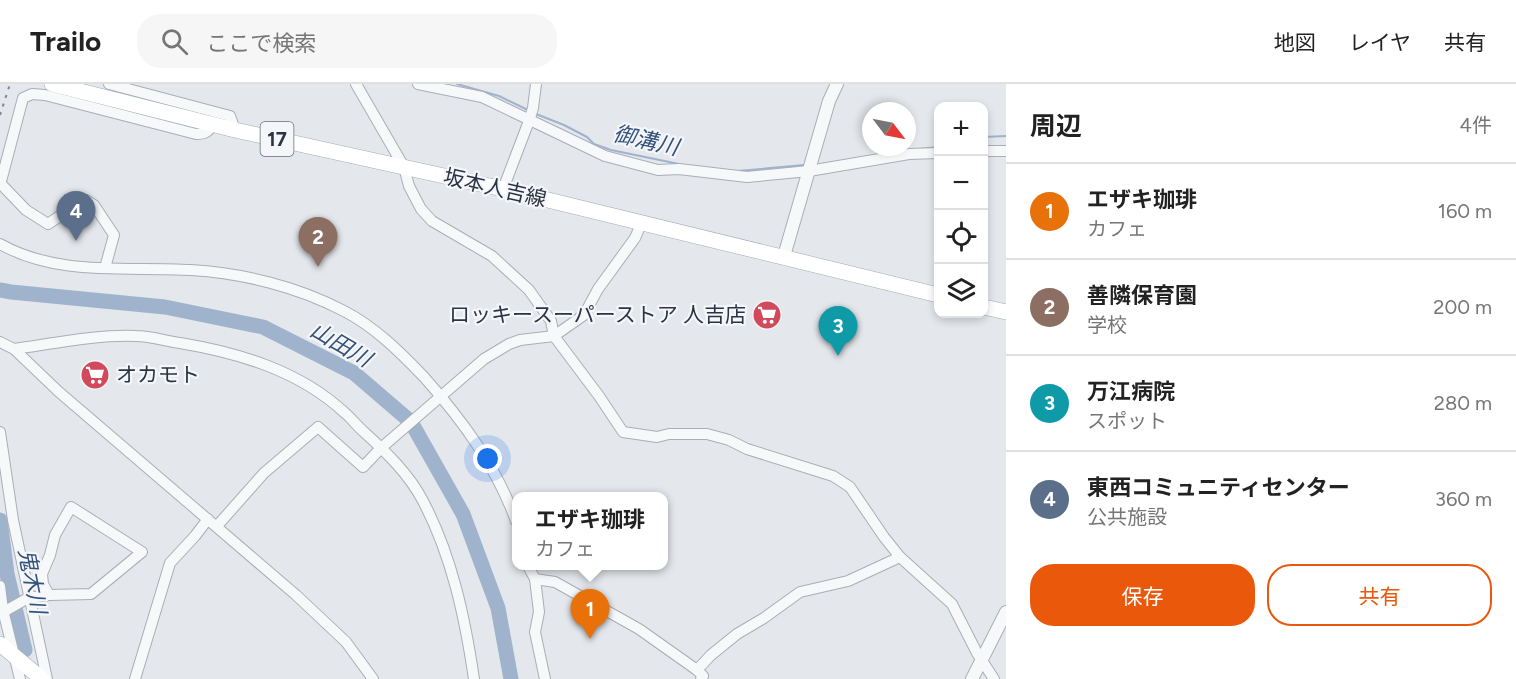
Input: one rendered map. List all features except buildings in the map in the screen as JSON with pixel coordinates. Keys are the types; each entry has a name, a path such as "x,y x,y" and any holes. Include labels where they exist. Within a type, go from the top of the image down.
{"main road":[{"name":"坂本人吉線","path":"52,84 235,130 502,189 934,294"},
{"path":"988,308 1006,312"},
{"path":"0,644 42,679"}],"street":[{"path":"109,84 230,116 235,130"},
{"path":"356,84 404,167 409,186 427,216 492,256 529,290 551,321 554,336 623,432 657,437 669,434 706,434 833,476 850,487 900,557 952,604 994,679"},
{"path":"418,84 482,97 605,156 658,170 679,169 747,177 809,171 909,154 934,153"},
{"path":"502,189 534,108 536,84"},
{"path":"784,256 829,102 837,84"},
{"path":"105,268 114,236 91,202 82,201 48,224 26,210 0,184 23,98 32,94 45,95 196,134 204,134 212,124"},
{"path":"988,151 1006,151"},
{"path":"135,679 170,563 264,473 318,427 363,467 381,448 484,359 508,344 520,340 554,336 584,315 598,290 635,238 641,224"},
{"path":"0,244 12,251 48,263 69,267 191,270 252,279 320,300 353,316 396,347 460,419 486,457 501,484 512,512"},
{"path":"14,349 119,336 138,336 199,346 257,360 281,370 330,400 381,448 403,472 422,499 448,559 459,600 474,679"},
{"path":"0,342 14,349 74,405 296,595 346,642 373,679"},
{"path":"0,432 12,520 47,679"},
{"path":"2,612 28,598 91,594 142,552 70,507 55,535 42,574 43,584 49,596"},
{"path":"535,579 555,582 639,629 699,675 711,655 736,634 764,618 800,592 848,581 900,557"},
{"path":"530,570 535,579 539,612 535,632 545,679"},
{"path":"0,586 2,612 20,679"},
{"path":"972,679 1006,612"}],"waterway":[{"name":"御溝川","path":"457,84 499,96 528,110"},
{"name":"御溝川","path":"536,114 564,125 587,137 594,144 611,150 679,164"},
{"name":"御溝川","path":"988,137 1006,136"},
{"name":"御溝川","path":"920,149 934,147"},
{"name":"御溝川","path":"738,171 804,165"},
{"name":"山田川","path":"0,290 165,307 263,327 354,373 411,422 463,514 498,608 511,679"},
{"name":"鬼木川","path":"0,520 7,574 25,650"}],"railway":[{"path":"0,115 10,84"}],"place":[{"name":"東西コミュニティセンター","path":"76,241"},
{"name":"善隣保育園","path":"318,267"},
{"name":"ロッキースーパーストア 人吉店","path":"767,315"},
{"name":"万江病院","path":"838,356"},
{"name":"オカモト","path":"95,375"},
{"name":"エザキ珈琲","path":"590,639"}]}
